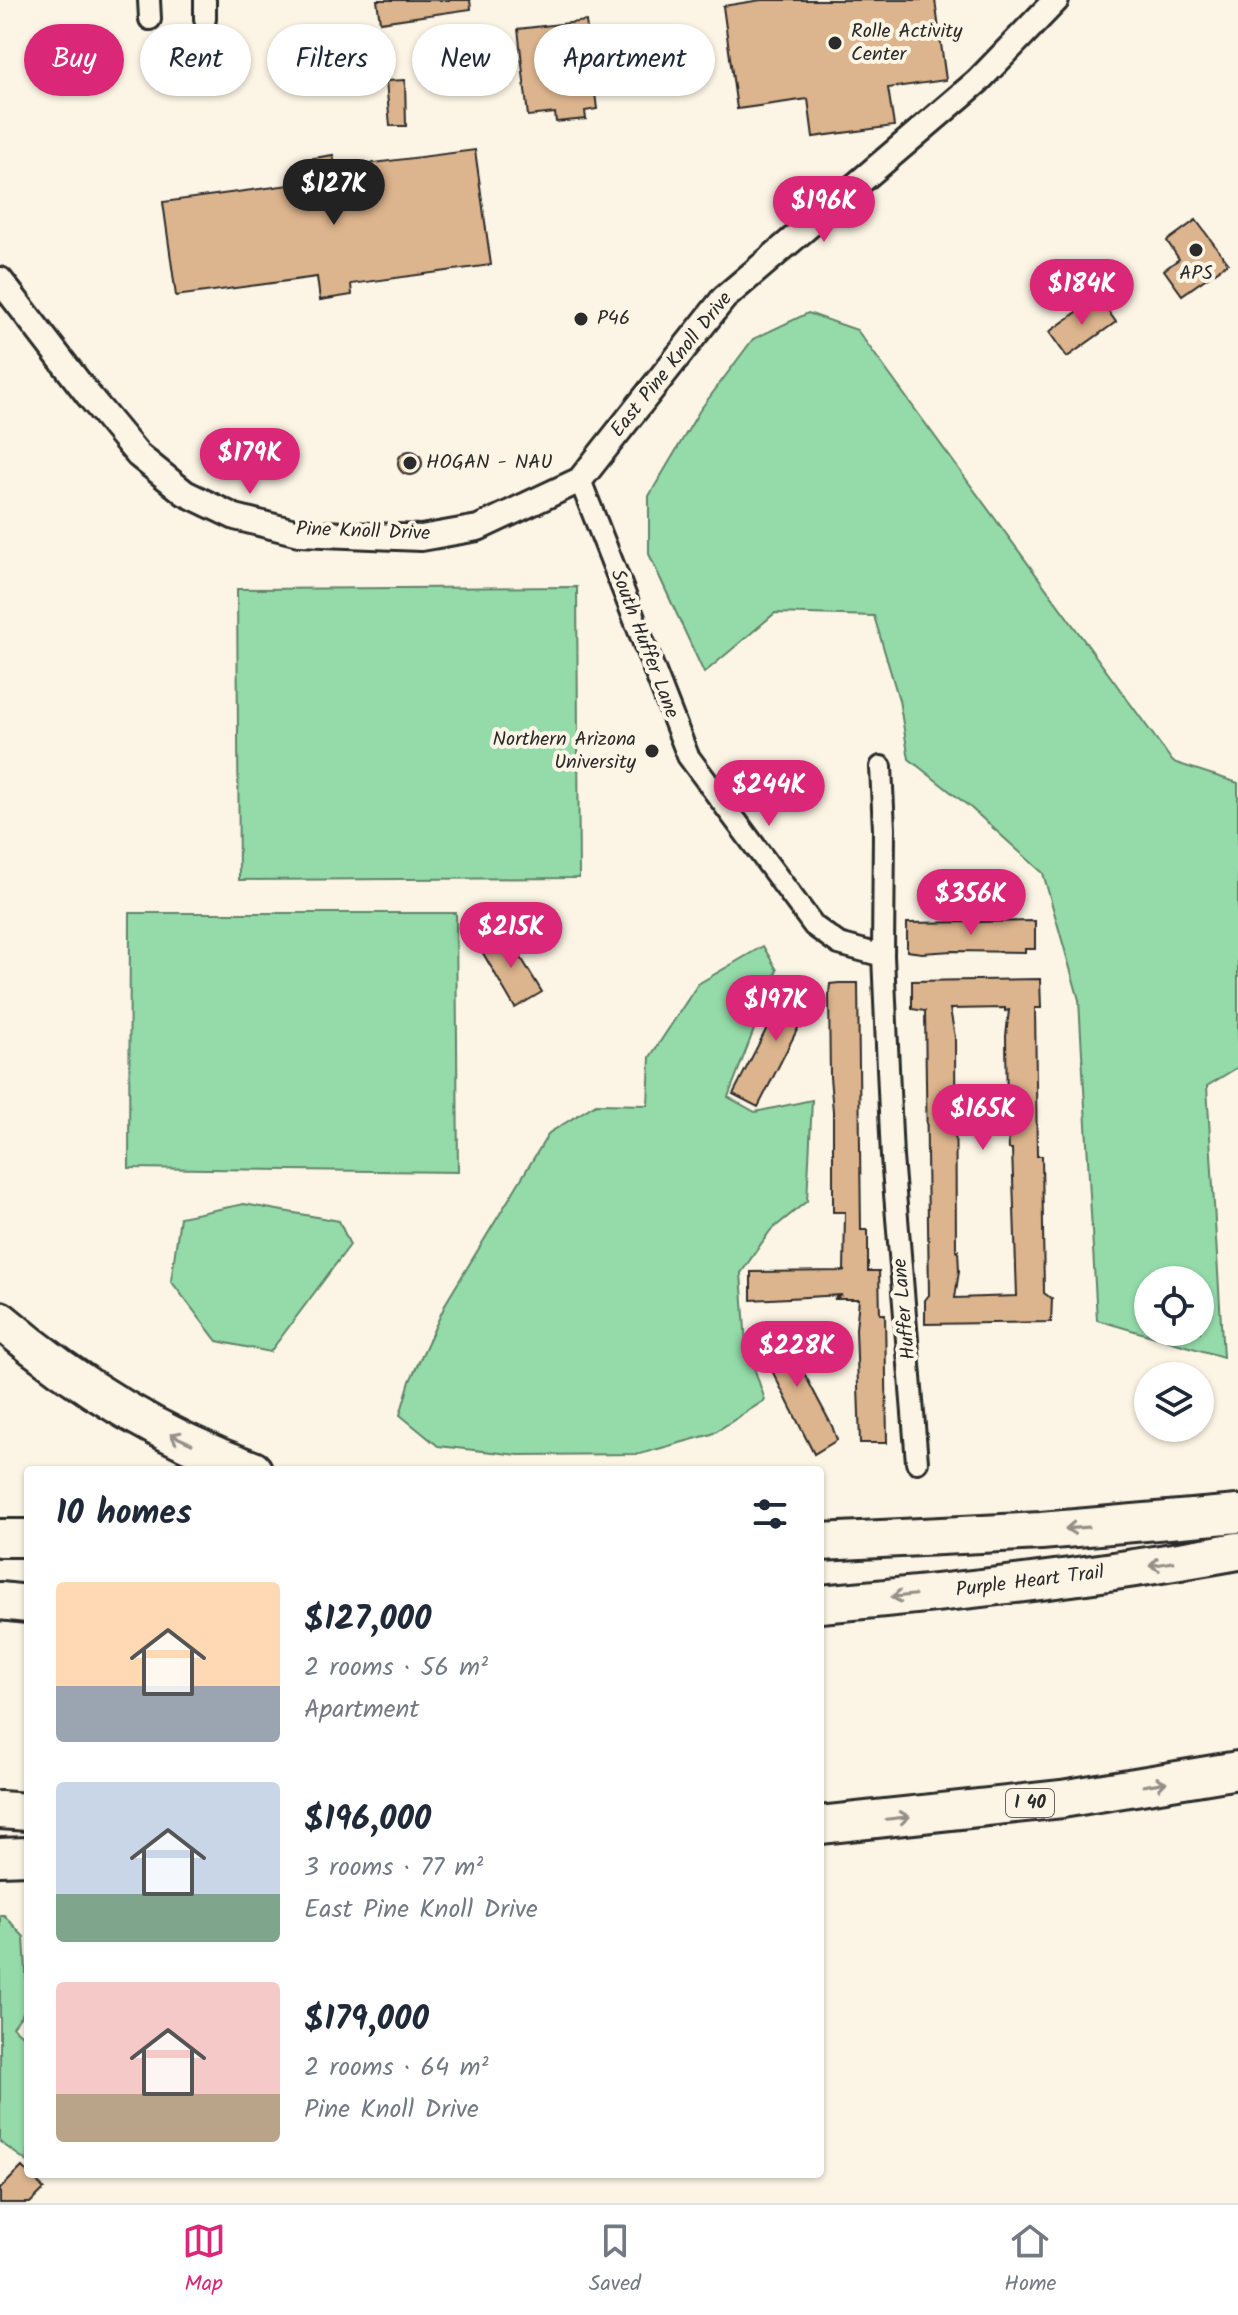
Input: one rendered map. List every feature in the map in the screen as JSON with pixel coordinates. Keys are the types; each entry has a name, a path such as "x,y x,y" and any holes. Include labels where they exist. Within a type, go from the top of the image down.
{"highway":[{"path":"0,1320 34,1349 117,1406 190,1444 243,1466"},
{"path":"824,1542 1041,1531 1238,1514"},
{"path":"0,1538 24,1538"},
{"name":"Purple Heart Trail","path":"824,1604 1035,1582 1238,1551"},
{"path":"0,1601 24,1604"},
{"name":"I 40","path":"824,1825 1062,1799 1238,1770"},
{"path":"0,1810 24,1812"},
{"path":"0,1857 24,1856"}],"street":[{"name":"East Pine Knoll Drive","path":"580,480 724,298 978,81 1056,0"},
{"name":"Pine Knoll Drive","path":"0,280 138,455 185,493 235,517 299,533 421,538 478,528 580,480"},
{"name":"South Huffer Lane","path":"580,480 688,756 814,926 839,944 883,956"},
{"path":"881,767 883,956"},
{"name":"Huffer Lane","path":"883,956 892,1157 917,1462"}],"green space":[{"path":"808,313 857,330 1173,762 1238,783 1238,1067 1207,1086 1223,1357 1186,1346 1214,1346 1214,1266 1134,1266 1134,1331 1097,1320 1079,1000 1043,873 971,808 909,759 899,700 874,616 775,613 704,673 649,554 649,496 700,410 753,339"},
{"path":"577,587 579,878 239,880 237,589"},
{"path":"130,913 456,913 458,1172 129,1168"},
{"path":"763,946 777,970 728,1097 755,1112 812,1100 807,1201 770,1231 741,1273 746,1344 765,1400 712,1434 640,1454 519,1455 438,1446 400,1415 410,1381 447,1301 549,1133 596,1104 648,1105 650,1057 698,984"},
{"path":"244,1204 339,1221 350,1245 270,1352 217,1341 171,1281 180,1217"},
{"path":"0,1915 4,1915 24,1937 24,2012 13,2027 24,2037 24,2159 0,2142"}],"building":[{"path":"377,0 470,0 471,9 380,22"},
{"name":"Rolle Activity Center","path":"761,0 935,0 946,80 888,88 894,126 813,137 808,99 737,109 723,6"},
{"path":"534,27 534,96 595,96 597,109 585,111 586,119 556,122 555,113 528,116 518,29"},
{"path":"396,80 405,80 406,126 390,126 387,96 396,96"},
{"path":"475,150 491,265 351,284 352,295 320,300 317,277 176,296 163,202 304,183 301,160 333,155 335,168"},
{"name":"APS","path":"1196,220 1228,263 1182,295 1164,270 1179,259 1167,241"},
{"path":"1098,297 1116,322 1067,357 1049,332"},
{"name":"HOGAN - NAU","path":"410,451 418,455 422,463 418,471 410,475 402,471 398,463 402,455"},
{"path":"1035,921 1035,949 1025,949 1025,952 907,951 907,923"},
{"path":"506,933 542,992 515,1008 480,948"},
{"path":"1040,979 1041,1008 1035,1008 1037,1156 1042,1156 1044,1293 1052,1299 1051,1322 925,1324 925,1300 929,1295 925,1011 912,1009 912,981","holes":["1005,1008 1005,1011 1009,1010 1006,1036 1007,1114 1009,1149 1012,1149 1017,1296 955,1298 959,1271 956,1251 955,1037 950,1009"]},
{"path":"791,981 819,993 758,1107 733,1094"},
{"path":"858,983 861,1230 868,1230 868,1271 879,1271 880,1314 885,1314 887,1443 860,1443 856,1329 859,1299 834,1299 842,1295 751,1300 751,1272 844,1271 845,1212 833,1212 830,1077 829,994 830,984"},
{"path":"780,1326 799,1357 796,1358 837,1440 814,1454 756,1339"},
{"path":"22,2167 24,2178 33,2178 44,2189 30,2203 0,2203 0,2189"}],"place":[{"name":"Rolle Activity Center","path":"835,43"},
{"name":"APS","path":"1196,250"},
{"name":"P46","path":"581,319"},
{"name":"HOGAN - NAU","path":"410,463"},
{"name":"Northern Arizona University","path":"652,751"}]}
